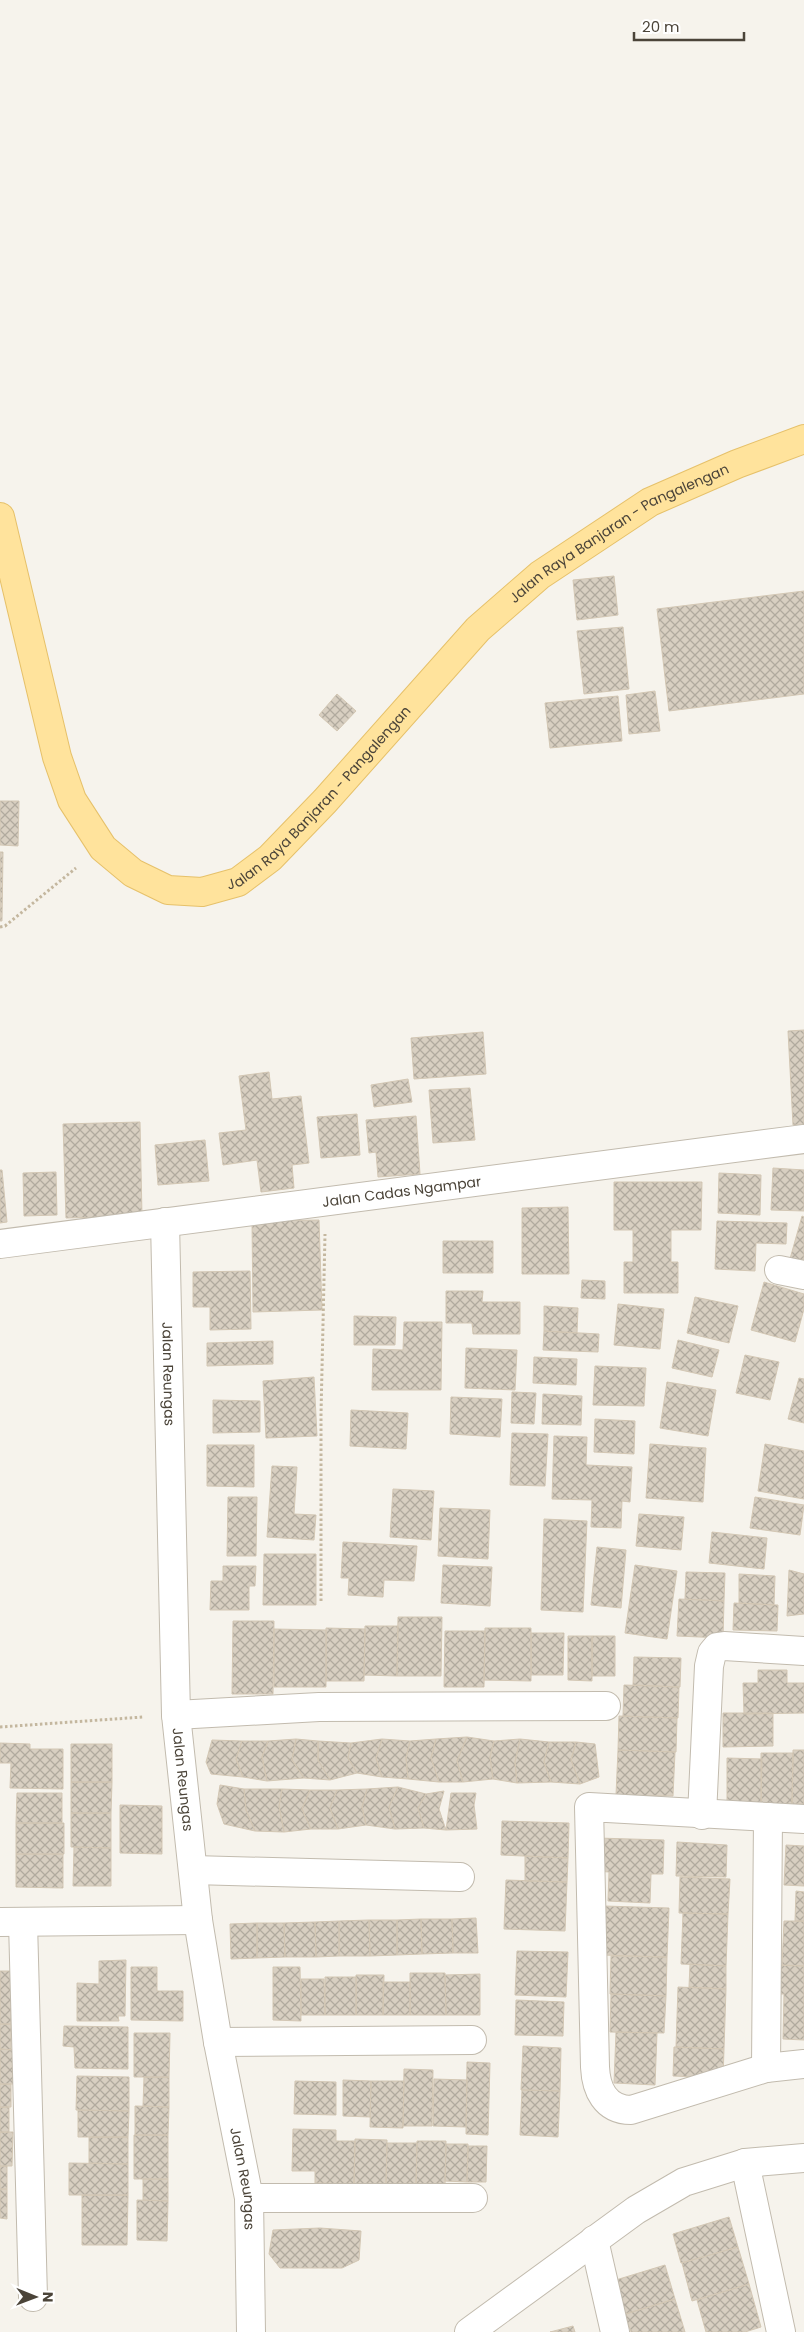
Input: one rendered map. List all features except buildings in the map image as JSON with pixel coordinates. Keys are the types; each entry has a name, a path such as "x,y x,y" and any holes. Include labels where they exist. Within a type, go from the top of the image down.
{"main road":[{"name":"Jalan Raya Banjaran - Pangalengan","path":"0,518 57,757 72,800 103,848 133,873 168,890 202,892 238,882 270,858 325,800 478,629 540,574 650,502 737,464 804,439"}],"street":[{"name":"Jalan Cadas Ngampar","path":"0,1244 325,1200 804,1139"},
{"name":"Jalan Reungas","path":"165,1222 176,1715 198,1920 218,2042 250,2198 251,2332"},
{"path":"702,1815 709,1666 712,1653 717,1647 724,1646 804,1651"},
{"path":"176,1715 319,1707 606,1706"},
{"path":"804,1819 588,1808 596,2084 599,2092 610,2103 623,2110 631,2110 766,2068 804,2064"},
{"path":"766,2068 768,1817"},
{"path":"192,1870 460,1877"},
{"path":"33,2297 12,1922 198,1920"},
{"path":"218,2042 472,2040"},
{"path":"469,2332 636,2210 684,2182 745,2163 804,2158"},
{"path":"745,2163 781,2332"},
{"path":"250,2198 473,2198"},
{"path":"594,2240 616,2332"}],"path":[{"path":"0,927 4,926 103,848"},
{"path":"321,1601 321,1414 325,1200"},
{"path":"0,1727 176,1715"}]}
